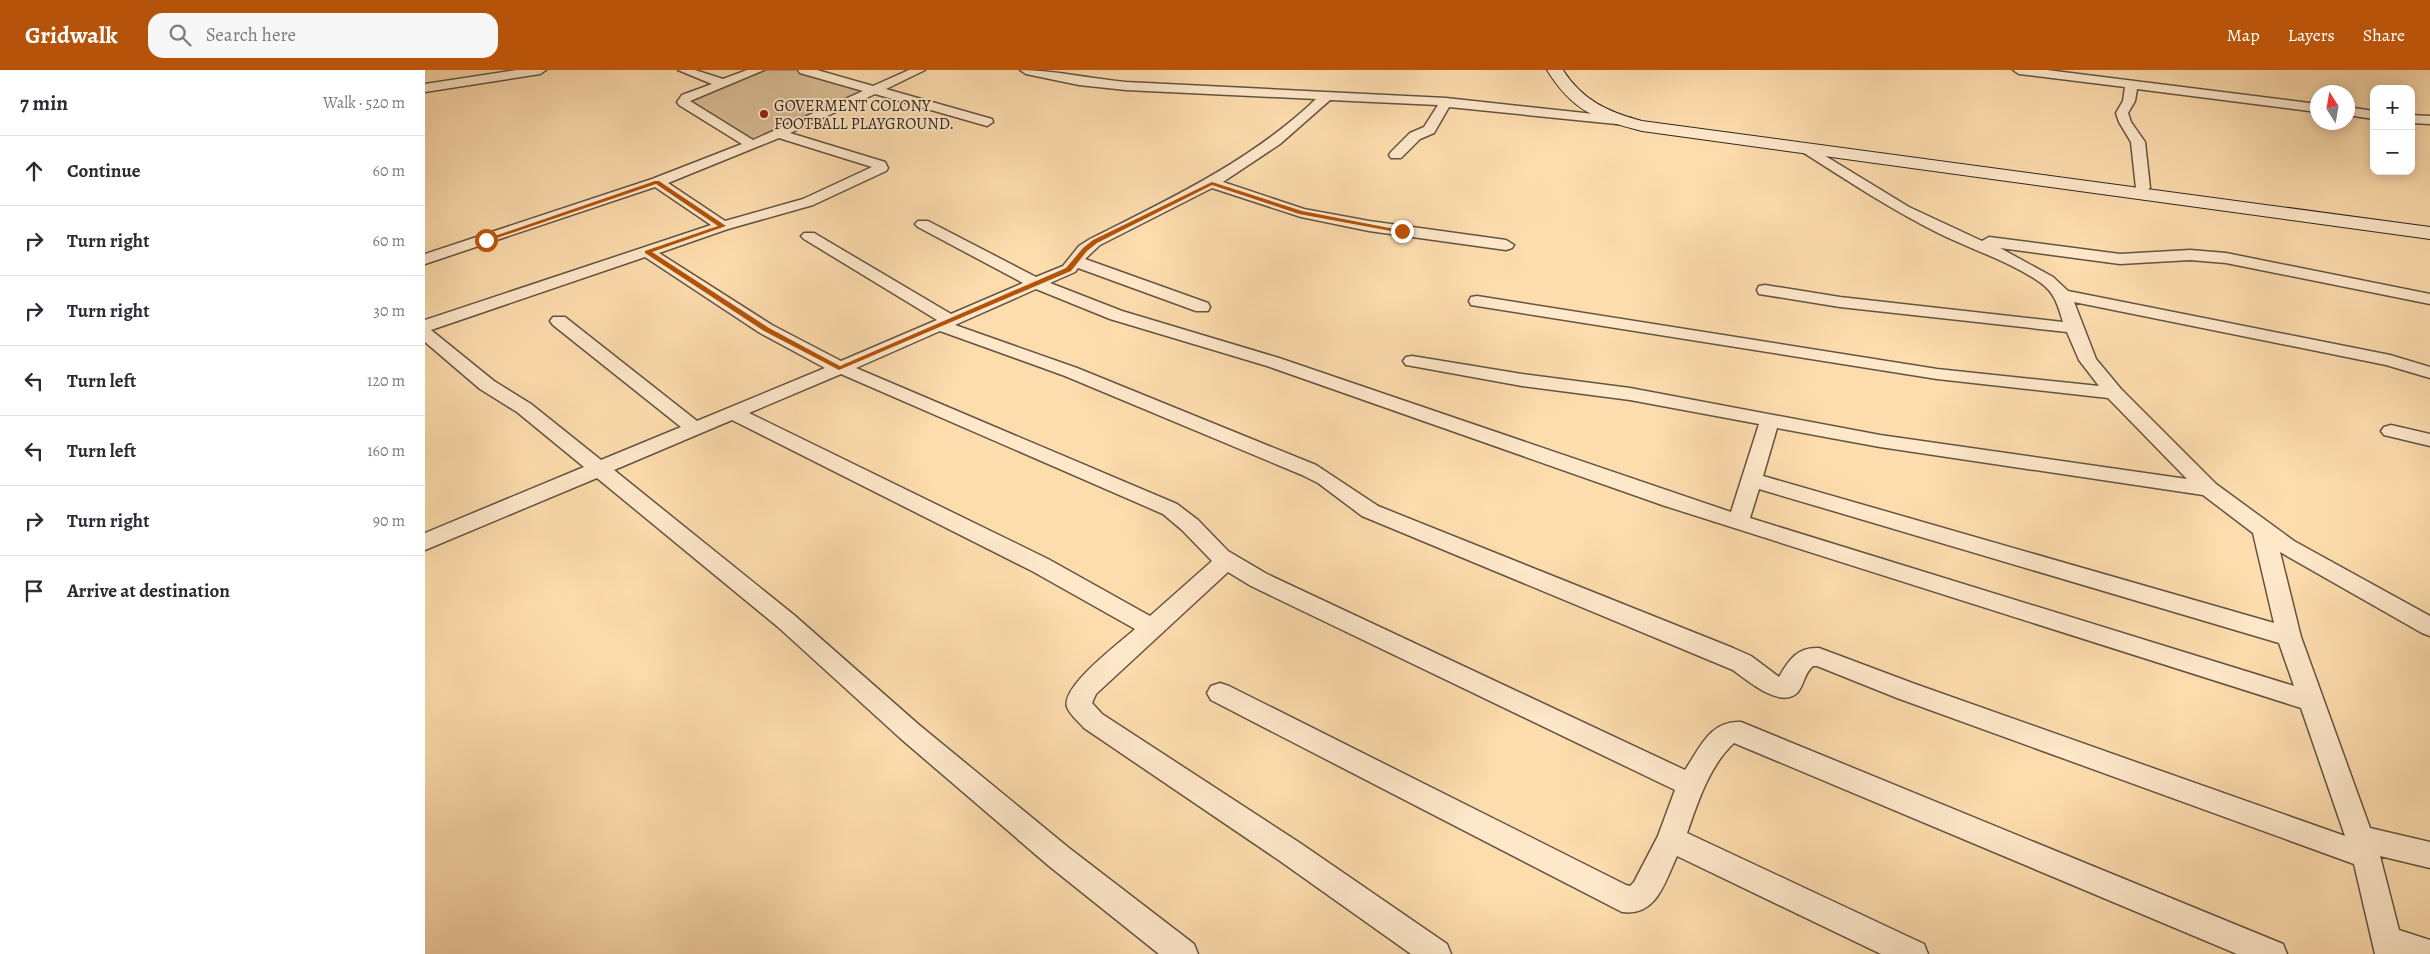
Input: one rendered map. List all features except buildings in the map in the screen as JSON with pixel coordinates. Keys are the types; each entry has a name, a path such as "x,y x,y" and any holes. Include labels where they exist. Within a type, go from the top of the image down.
{"main road":[{"path":"1555,70 1564,88 1572,96 1592,109 1625,121 1706,136 2430,233"},
{"path":"1567,70 1573,83 1581,93 1596,103 1623,114 1661,124 2430,225"}],"street":[{"path":"425,88 464,76 540,70"},
{"path":"684,70 724,84"},
{"path":"751,145 683,102 686,98 758,70"},
{"path":"804,70 987,122"},
{"path":"425,259 657,182 751,145 919,70"},
{"path":"1026,70 1079,81 1126,86 1446,102 1625,121"},
{"path":"2019,70 2089,74 2131,84 2310,107"},
{"path":"2131,84 2129,101 2122,113 2140,149 2143,188"},
{"path":"425,542 1069,269 1077,262 1085,249 1095,242 1212,183 1280,140 1302,122 1328,95"},
{"path":"1395,155 1415,136 1429,130 1446,102"},
{"path":"2355,112 2370,114"},
{"path":"2415,119 2430,120"},
{"path":"425,326 723,226 808,202 881,168 880,165 779,133"},
{"path":"1809,150 1904,210 2019,264 2047,280 2063,295 2074,328 2088,360 2114,393 2209,489 2264,532 2324,569 2430,627"},
{"path":"657,182 723,226"},
{"path":"1212,183 1301,213 1506,245"},
{"path":"923,224 1037,284 1116,315 1273,362 1738,522 2311,701"},
{"path":"809,236 944,322 1309,470 1332,483 1351,500 1370,511 1724,655 1741,663 1778,687 1788,686 1799,662 1804,658 1819,657 1906,691 2363,847 2430,855"},
{"path":"1964,239 2120,259 2190,255 2226,258 2430,298"},
{"path":"647,252 767,329 839,368 1170,509 1180,516 1226,560 1285,592 1690,786"},
{"path":"1077,262 1203,307"},
{"path":"1765,290 1840,302 2074,328"},
{"path":"2063,295 2390,360 2430,373"},
{"path":"1477,301 1639,325 1841,360 1937,374 2114,393"},
{"path":"559,321 694,428"},
{"path":"425,333 487,385 524,408 786,621 909,731 1059,857 1183,954"},
{"path":"1413,361 1522,380 1630,394 1880,441 2209,489"},
{"path":"733,413 1040,565 1153,628"},
{"path":"1738,522 1770,420"},
{"path":"2391,431 2430,440"},
{"path":"1752,480 2206,611 2289,637"},
{"path":"2264,532 2289,637 2363,847 2389,948 2429,954"},
{"path":"1226,560 1087,688 1081,694 1079,705 1093,721 1436,954"},
{"path":"1221,693 1622,898 1634,900 1640,898 1671,839 1690,786 1725,734 1729,732 1741,733 2272,954"},
{"path":"1671,839 1913,954"}],"shaded area":[{"name":"GOVERMENT COLONY FOOTBALL PLAYGROUND.","path":"761,70 797,70 868,91 753,143 689,99"}],"place":[{"name":"GOVERMENT COLONY FOOTBALL PLAYGROUND.","path":"764,114"}],"route":[{"path":"486,240 657,182 723,226 647,252 767,329 839,368 1069,269 1077,262 1079,255 1095,242 1212,183 1301,213 1402,231"}]}
